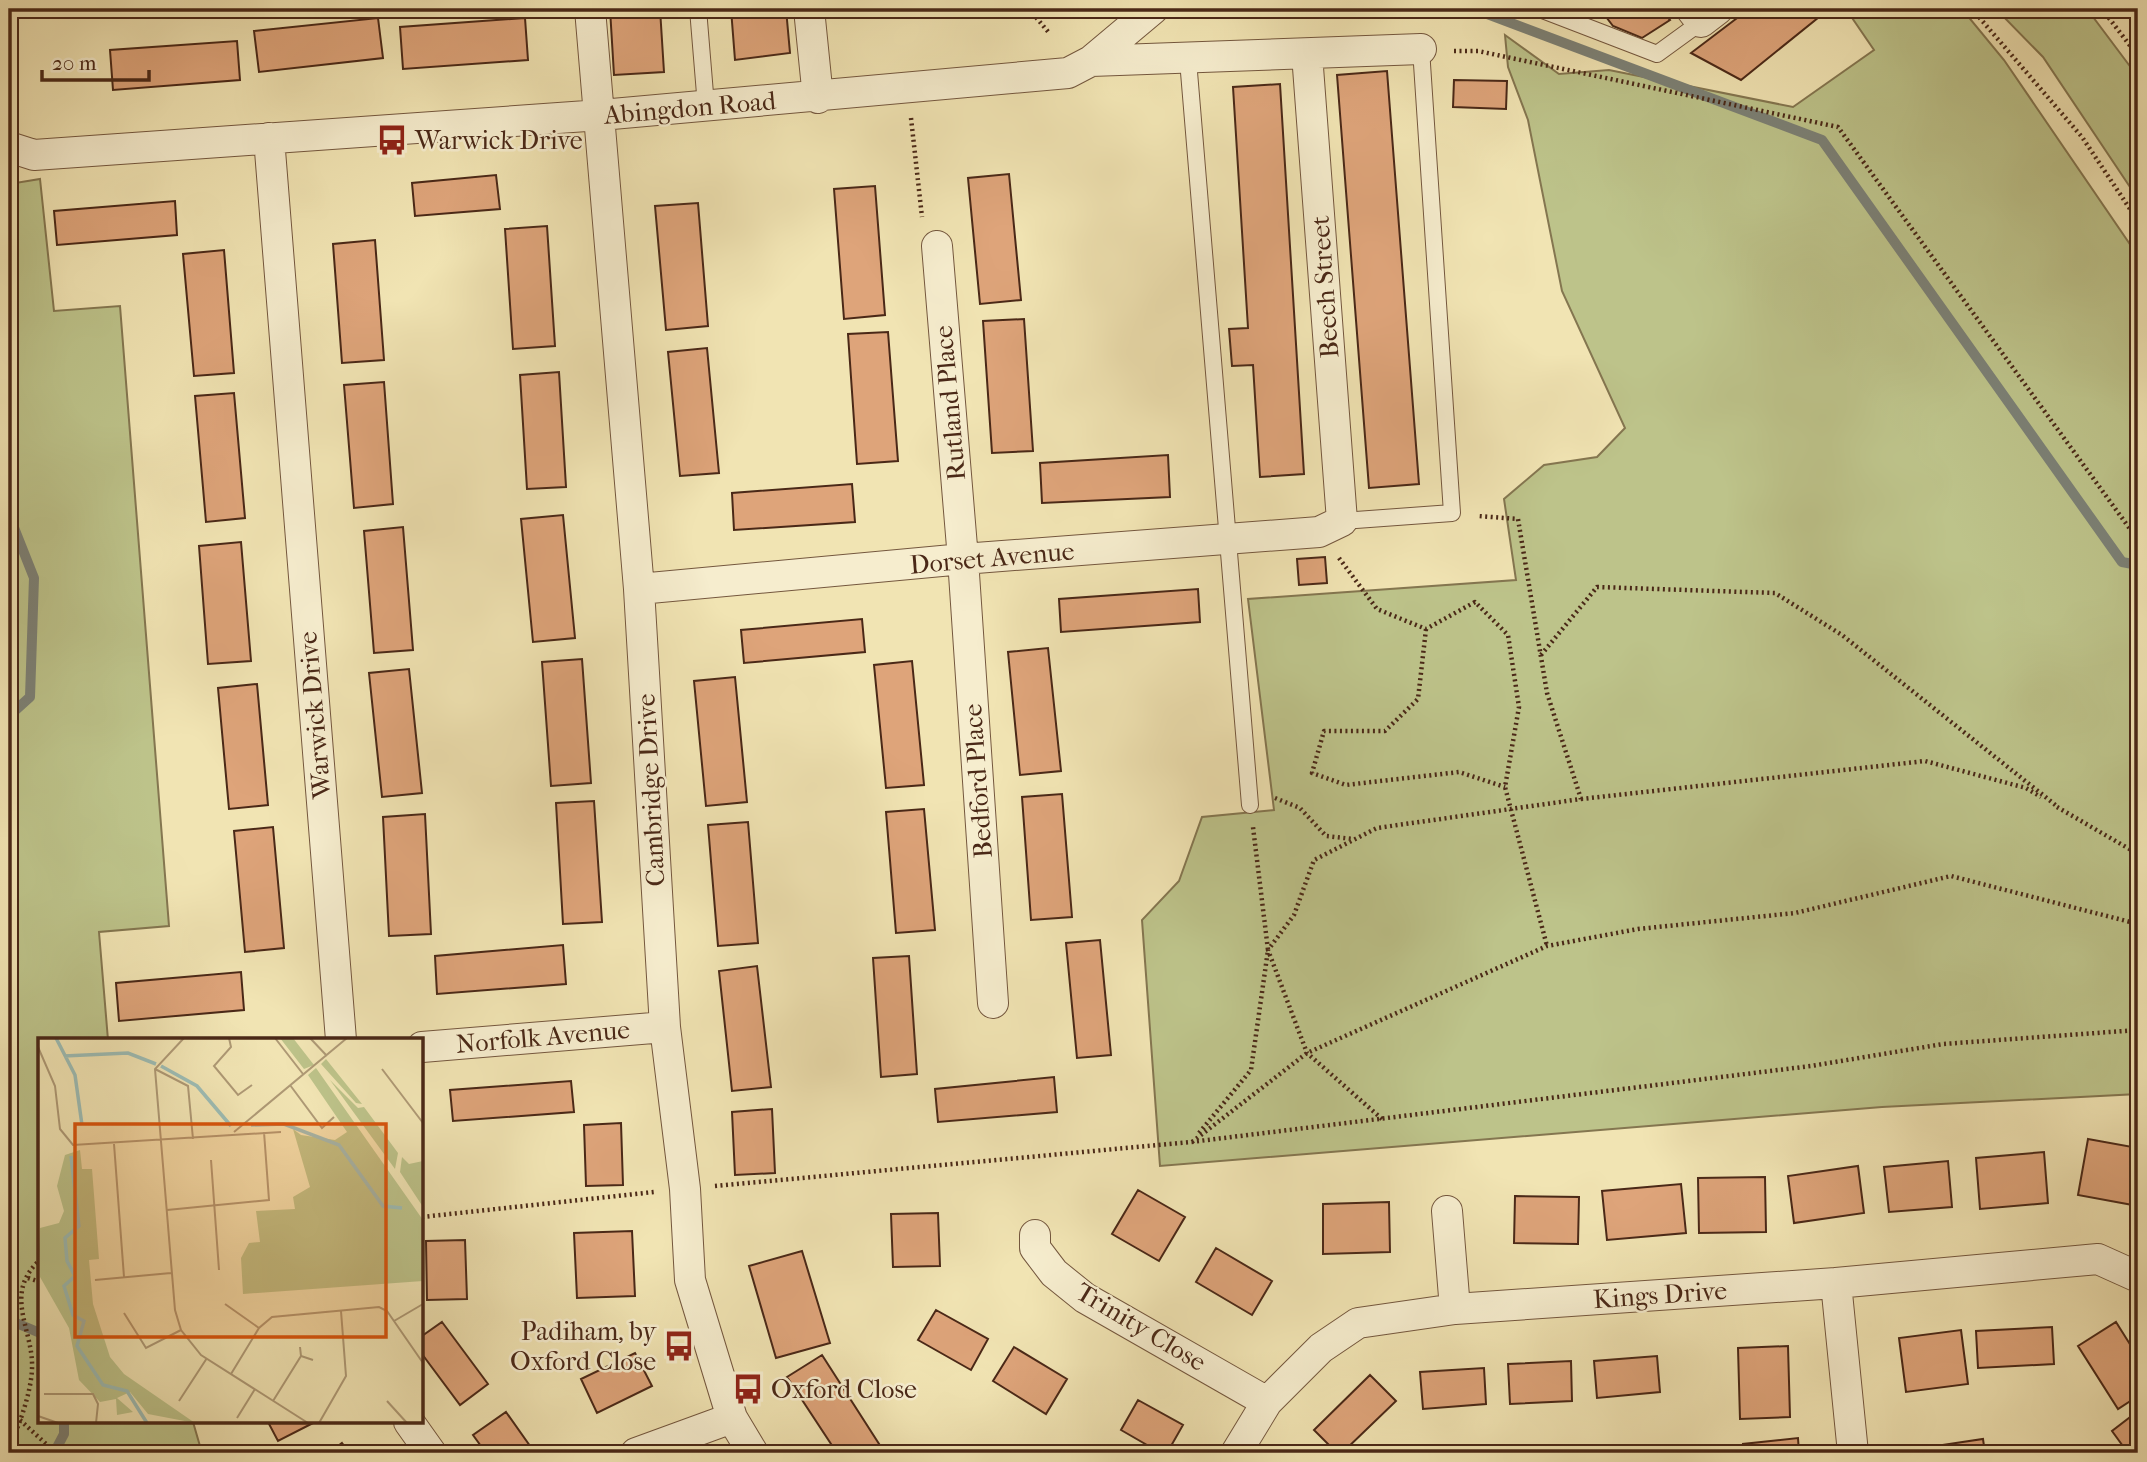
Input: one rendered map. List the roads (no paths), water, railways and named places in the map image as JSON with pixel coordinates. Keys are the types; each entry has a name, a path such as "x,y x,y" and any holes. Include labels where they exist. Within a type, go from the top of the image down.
{"street":[{"name":"Cambridge Drive","path":"590,9 639,589 665,1027 685,1189 690,1280 732,1418 752,1453"},
{"path":"809,9 818,98"},
{"path":"1091,61 1153,9"},
{"path":"1091,61 1188,60 1421,50"},
{"name":"Beech Street","path":"1307,54 1331,526"},
{"name":"Abingdon Road","path":"21,151 269,138 818,98 1068,73 1091,61"},
{"name":"Warwick Drive","path":"269,138 341,1038"},
{"name":"Rutland Place","path":"937,246 963,559"},
{"name":"Dorset Avenue","path":"639,589 963,559 1227,539 1331,526"},
{"name":"Bedford Place","path":"963,559 993,1003"},
{"name":"Norfolk Avenue","path":"424,1047 665,1027"},
{"path":"1447,1211 1455,1309"},
{"name":"Trinity Close","path":"1035,1236 1035,1248 1054,1273 1085,1298 1268,1402"},
{"name":"Kings Drive","path":"1236,1453 1268,1402 1321,1348 1358,1323 1455,1309 1836,1283 2098,1259 2138,1277"},
{"path":"1836,1283 1853,1453"},
{"path":"636,1453 732,1418"},
{"path":"410,1424 431,1453"}],"lane":[{"path":"698,9 706,106"},
{"path":"1540,9 1657,54 1704,13"},
{"path":"1331,526 1452,513 1421,50"},
{"path":"1188,60 1250,805"}],"waterway":[{"path":"1474,9 1822,140 2122,562 2138,565"},
{"path":"9,515 34,578 30,697 9,716"},
{"path":"9,1320 38,1332"},
{"path":"54,1453 64,1434 64,1424"}],"place":[{"name":"Warwick Drive","path":"392,140"},
{"name":"Padiham, by Oxford Close","path":"679,1346"},
{"name":"Oxford Close","path":"748,1389"}]}
